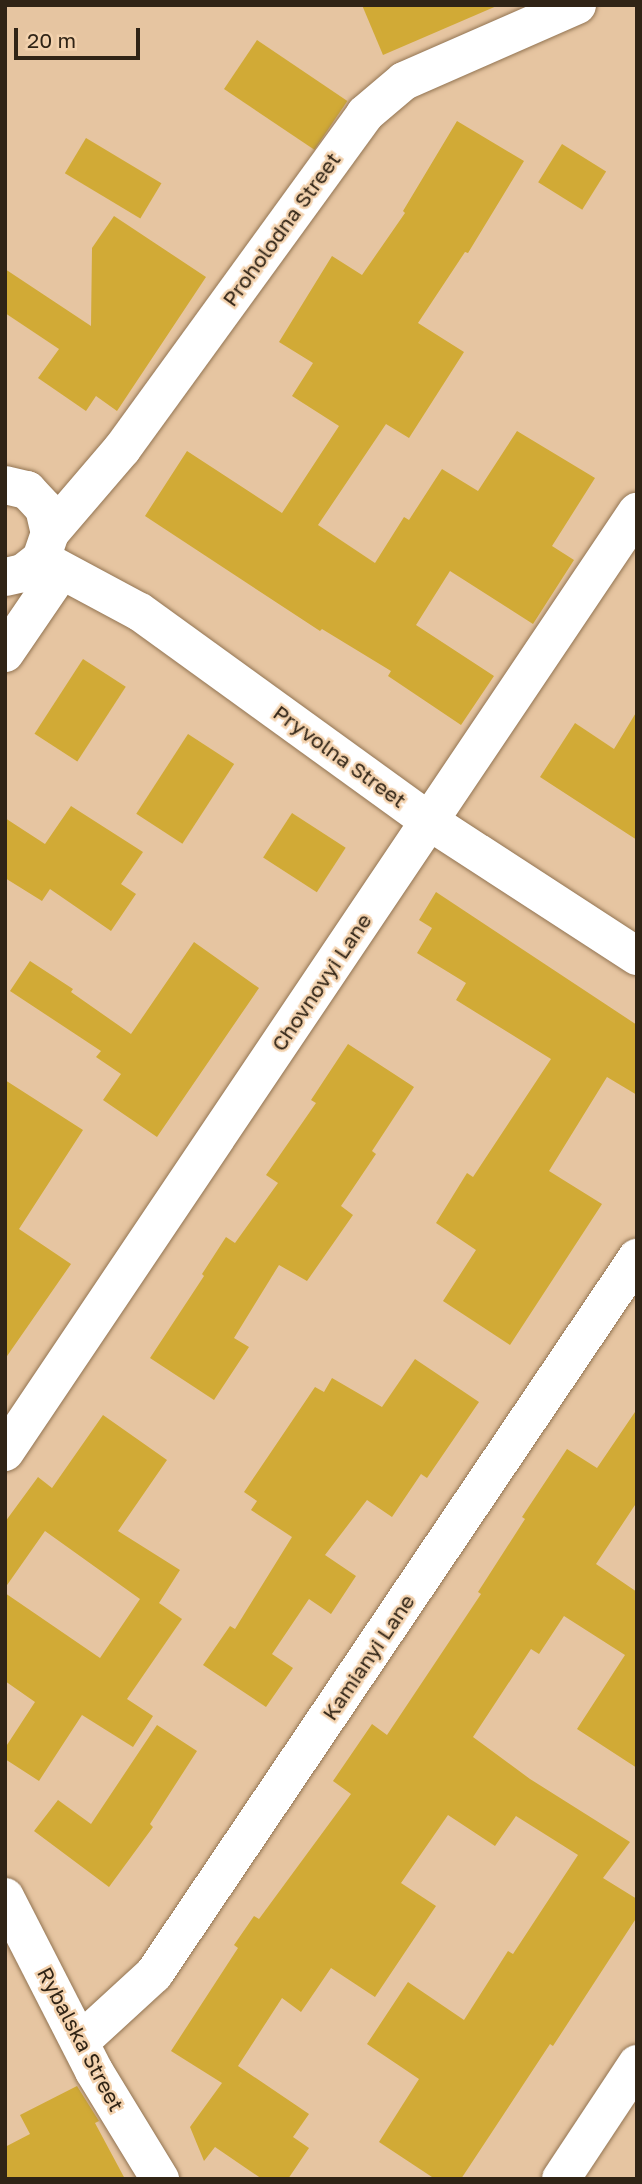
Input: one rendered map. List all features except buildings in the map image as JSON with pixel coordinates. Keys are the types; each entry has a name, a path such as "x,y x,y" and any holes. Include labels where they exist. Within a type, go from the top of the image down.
{"street":[{"name":"Proholodna Street","path":"5,653 51,554 122,449 365,114 404,81 577,5"},
{"path":"5,485 27,490 44,508 51,554 23,573 5,577"},
{"name":"Chovnovyi Lane","path":"5,1451 637,512"},
{"name":"Pryvolna Street","path":"51,554 140,612 429,821 637,956"},
{"name":"Kamianyi Lane","path":"81,2041 155,1974 637,1258"},
{"name":"Rybalska Street","path":"5,1897 94,2070 160,2179"},
{"path":"561,2179 637,2064"}]}
